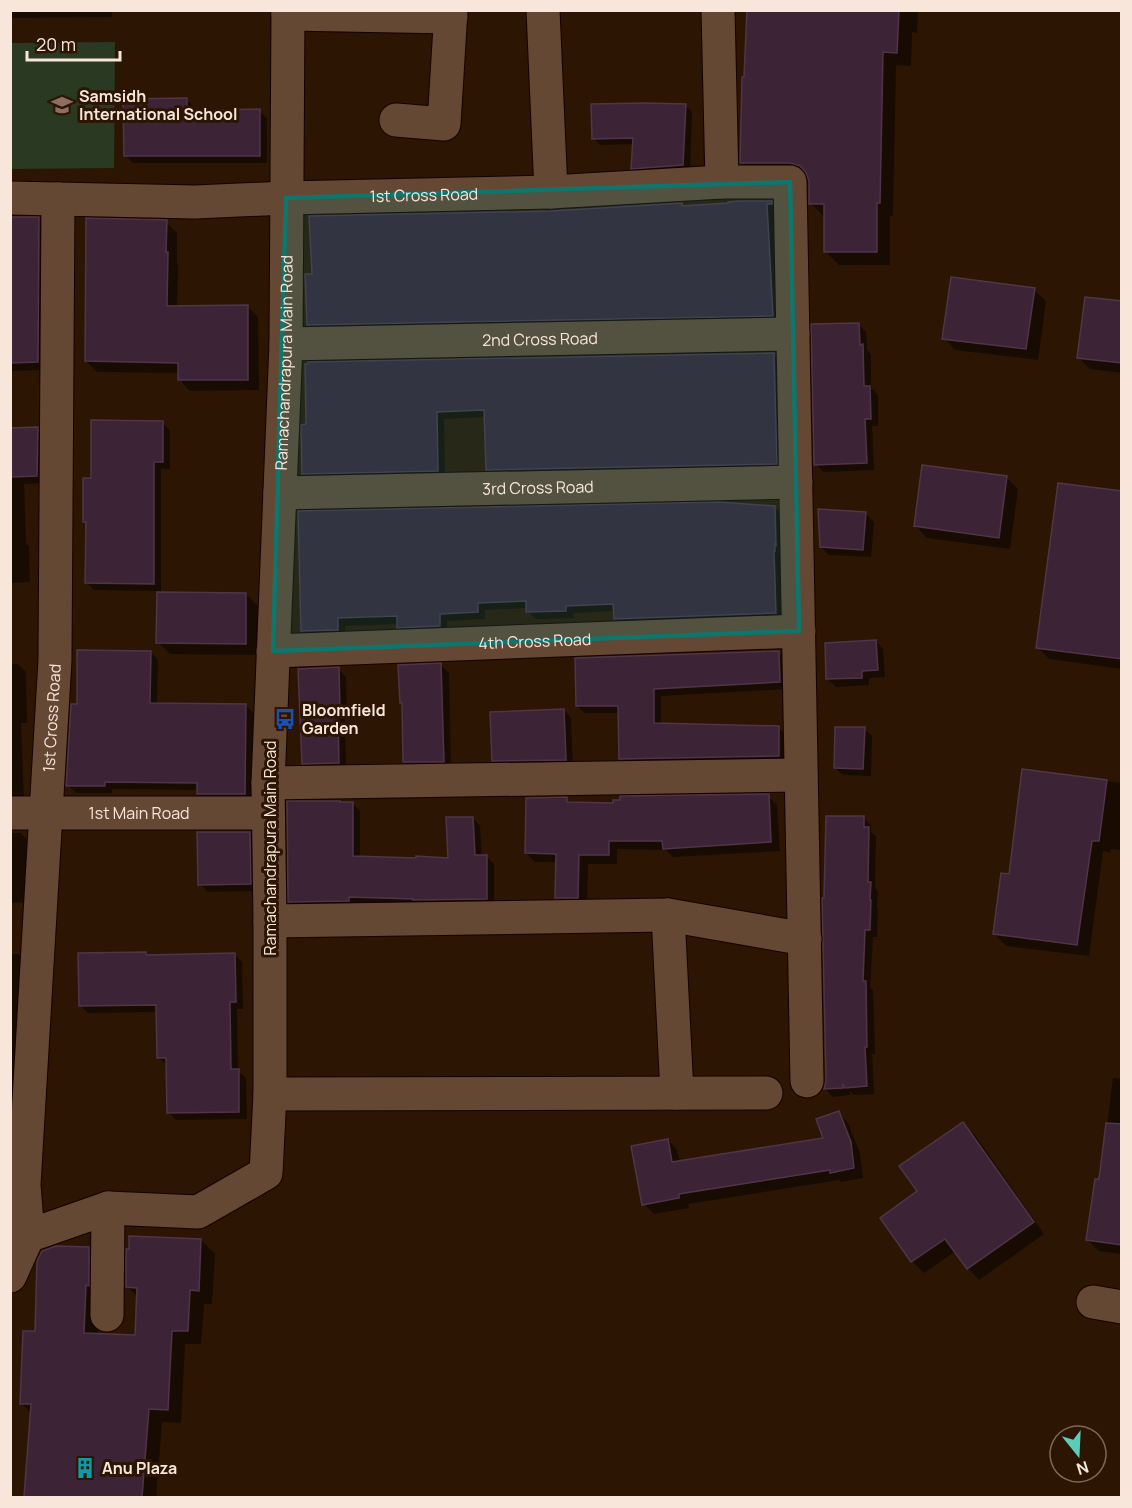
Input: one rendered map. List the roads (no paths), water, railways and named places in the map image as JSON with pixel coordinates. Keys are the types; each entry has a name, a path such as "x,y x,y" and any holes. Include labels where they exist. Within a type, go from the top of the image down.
{"street":[{"path":"543,10 552,192"},
{"path":"718,10 722,182"},
{"path":"288,12 451,14 444,124 396,120"},
{"name":"Ramachandrapura Main Road","path":"28,1236 108,1208 198,1212 266,1173 270,1094 268,798 286,344 288,12"},
{"name":"1st Cross Road","path":"10,198 195,202 552,192 722,182 790,182 793,334"},
{"name":"1st Cross Road","path":"28,1236 24,1185 55,660 58,199"},
{"path":"793,334 807,1081"},
{"name":"2nd Cross Road","path":"286,344 793,334"},
{"name":"3rd Cross Road","path":"280,493 796,482"},
{"name":"4th Cross Road","path":"273,651 799,631"},
{"name":"1st Main Road","path":"10,813 46,813 268,798 801,775"},
{"path":"270,921 668,915 805,939"},
{"path":"668,915 677,1093"},
{"path":"270,1094 766,1093"},
{"path":"107,1315 108,1208"},
{"path":"10,1276 28,1236"}],"place":[{"name":"Samsidh International School","path":"62,105"},
{"name":"Bloomfield Garden","path":"285,719"},
{"name":"Anu Plaza","path":"85,1468"}]}
